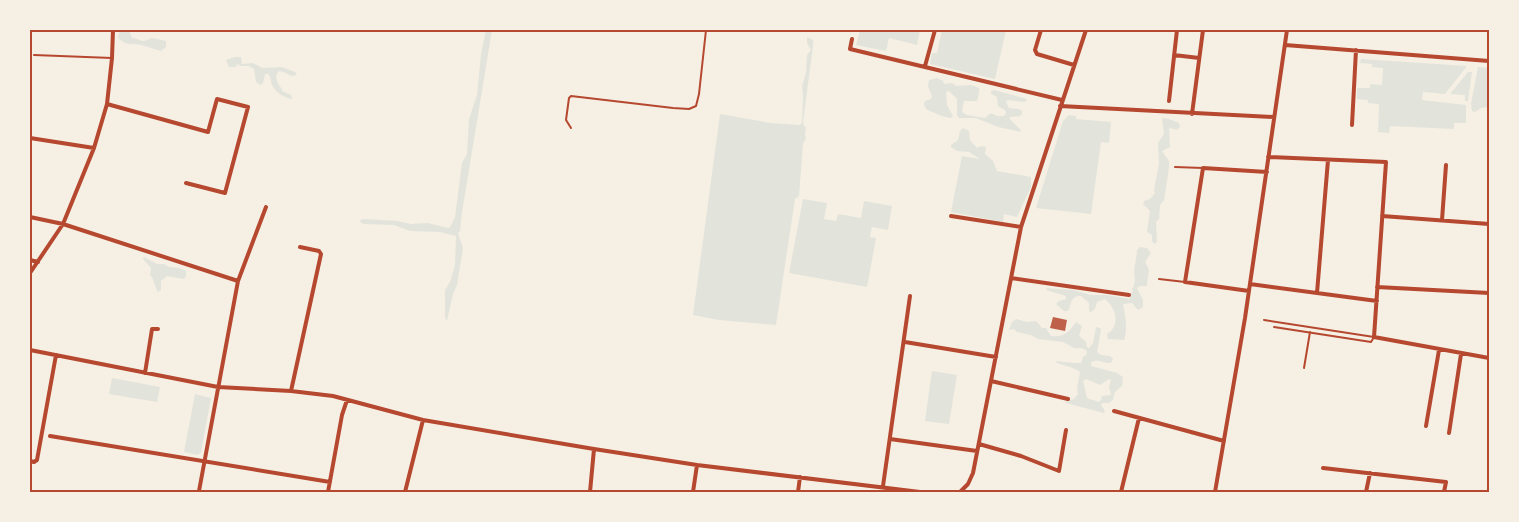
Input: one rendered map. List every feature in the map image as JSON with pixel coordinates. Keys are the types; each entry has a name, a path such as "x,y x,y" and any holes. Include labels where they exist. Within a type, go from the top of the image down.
{"street":[{"path":"30,272 63,224 94,148 107,104 113,30"},
{"path":"925,66 935,30"},
{"path":"1041,30 1035,50 1037,54 1074,65"},
{"path":"960,492 970,479 979,444 1021,227 1086,30"},
{"path":"1168,101 1177,30"},
{"path":"1192,114 1203,30"},
{"path":"1215,492 1250,284 1287,30"},
{"path":"852,40 850,49 1062,100"},
{"path":"1285,45 1489,61"},
{"path":"1352,125 1356,50"},
{"path":"1174,55 1199,58"},
{"path":"107,104 208,132 217,99 248,107 225,193 186,183"},
{"path":"1060,106 1274,117"},
{"path":"30,138 94,148"},
{"path":"1268,157 1386,162 1374,338 1489,358"},
{"path":"1316,293 1328,160"},
{"path":"1442,220 1446,165"},
{"path":"1249,290 1185,282 1203,168 1267,172"},
{"path":"199,491 238,281 266,207"},
{"path":"951,216 1021,227"},
{"path":"1382,216 1489,224"},
{"path":"30,217 63,224 238,281"},
{"path":"291,391 321,254 319,251 300,247"},
{"path":"30,260 38,262"},
{"path":"1011,278 1129,295"},
{"path":"1250,284 1376,301"},
{"path":"1378,287 1489,293"},
{"path":"883,486 910,296"},
{"path":"145,373 152,328 158,330"},
{"path":"904,342 996,357"},
{"path":"30,350 218,387 291,391 347,400 423,420 594,449 697,465 883,486 920,492"},
{"path":"1426,426 1439,350"},
{"path":"1449,433 1461,354"},
{"path":"30,461 34,462 37,460 56,355"},
{"path":"991,381 1068,399"},
{"path":"328,492 342,415 347,400"},
{"path":"1114,411 1224,441"},
{"path":"1121,492 1139,418"},
{"path":"405,492 423,420"},
{"path":"979,444 1021,456 1059,471 1066,430"},
{"path":"50,436 330,482"},
{"path":"890,439 977,451"},
{"path":"590,492 594,449"},
{"path":"693,492 697,465"},
{"path":"1322,468 1446,482 1444,492"},
{"path":"1366,492 1370,474"},
{"path":"798,492 800,477"}],"lane":[{"path":"571,128 566,120 568,98 571,96 673,108 689,109 696,106 700,94 706,30"},
{"path":"34,55 112,58"},
{"path":"1175,167 1203,168"},
{"path":"1159,279 1185,282"},
{"path":"1264,320 1374,338"},
{"path":"1274,327 1371,342 1374,338"},
{"path":"1304,368 1310,332"}],"shaded area":[{"path":"120,30 129,30 132,38 141,41 152,38 166,41 166,47 161,51 137,44 127,44 118,38"},
{"path":"486,30 492,30 460,231 458,233 463,248 457,285 447,321 445,318 445,290 450,282 455,265 456,236 440,232 410,231 394,225 364,224 360,220 398,221 411,224 428,223 450,227 455,217 462,163 467,154 469,119 477,95 481,54"},
{"path":"860,30 920,30 917,45 889,38 886,51 856,45"},
{"path":"942,30 1006,30 995,79 930,64 932,53 937,53"},
{"path":"807,37 813,40 813,46 803,122 806,127 806,138 803,144 799,196 795,199 776,325 719,320 693,315 720,114 771,123 800,125 802,122 802,86 806,73 807,55 811,50 807,43"},
{"path":"241,57 242,64 253,63 262,68 282,67 295,72 297,75 291,76 279,71 276,75 282,91 291,95 292,99 276,90 268,74 265,74 261,85 256,82 254,69 249,66 237,64 236,67 229,67 226,60"},
{"path":"1361,59 1467,66 1445,94 1423,92 1422,100 1466,105 1466,123 1454,123 1454,129 1390,126 1389,133 1378,132 1379,104 1357,99 1357,88 1370,88 1370,84 1382,85 1383,68 1372,67 1372,64 1360,63"},
{"path":"1478,67 1489,68 1489,107 1481,108 1475,112 1472,111 1471,104"},
{"path":"1468,72 1472,72 1468,101 1465,101 1465,95 1450,94"},
{"path":"937,78 943,81 944,84 952,83 956,86 971,85 979,88 977,101 964,101 962,112 967,115 985,118 991,113 997,116 1004,116 1005,110 998,106 997,97 991,94 991,91 994,90 1027,99 1025,102 1008,100 1006,102 1009,108 1022,111 1020,116 1009,118 1021,132 998,127 976,118 959,118 957,115 957,99 949,91 946,92 947,105 953,116 951,118 926,109 925,101 931,99 932,96 928,86 929,80"},
{"path":"1069,115 1076,116 1076,119 1111,122 1109,143 1101,142 1091,214 1036,208 1063,121"},
{"path":"1162,118 1179,123 1180,127 1177,130 1169,128 1170,147 1162,151 1169,161 1169,168 1164,200 1160,205 1159,219 1156,222 1157,242 1154,244 1152,235 1147,232 1150,211 1143,204 1144,201 1150,199 1155,193 1159,164 1158,143 1164,134"},
{"path":"963,128 969,131 970,140 977,148 981,146 986,147 985,154 993,161 997,171 1031,177 1031,187 1017,217 1004,214 1003,222 951,212 962,156 980,159 969,152 957,151 951,147 958,140 960,131"},
{"path":"803,199 827,203 824,219 836,221 838,214 861,218 864,201 892,206 888,230 872,227 870,237 876,238 867,287 789,273"},
{"path":"1140,247 1147,248 1151,253 1145,262 1149,270 1147,286 1137,288 1143,300 1143,307 1138,310 1132,303 1123,304 1126,327 1124,340 1108,339 1107,334 1114,326 1115,316 1112,307 1105,299 1097,302 1095,309 1091,312 1089,311 1089,303 1081,296 1077,296 1072,300 1068,311 1064,311 1056,304 1066,299 1066,296 1046,290 1047,288 1073,290 1091,295 1107,295 1130,299 1129,295 1133,292 1132,289 1135,282 1134,270 1137,250"},
{"path":"144,257 157,264 164,264 186,271 186,276 184,279 167,276 161,281 161,290 158,292 150,275 151,268 143,259"},
{"path":"1016,319 1027,322 1036,321 1042,328 1046,328 1051,336 1060,336 1071,329 1076,322 1082,326 1079,336 1086,342 1089,348 1093,343 1096,327 1100,328 1097,352 1101,355 1110,356 1113,359 1111,363 1093,361 1091,366 1117,373 1123,377 1122,386 1115,392 1113,400 1109,403 1102,403 1104,413 1066,403 1066,401 1074,399 1078,394 1080,372 1055,361 1081,363 1083,357 1087,354 1086,350 1074,348 1063,342 1038,339 1031,335 1017,332 1014,329 1009,330 1012,322","holes":["1086,379 1100,385 1109,379 1111,380 1109,387 1111,395 1102,396 1099,402 1087,398 1083,381"]},
{"path":"932,371 957,375 949,424 925,421"},
{"path":"112,378 160,387 157,402 109,394"},
{"path":"195,394 211,398 201,452 198,455 184,452"}],"building":[{"path":"1053,317 1067,320 1065,331 1050,328"}]}
